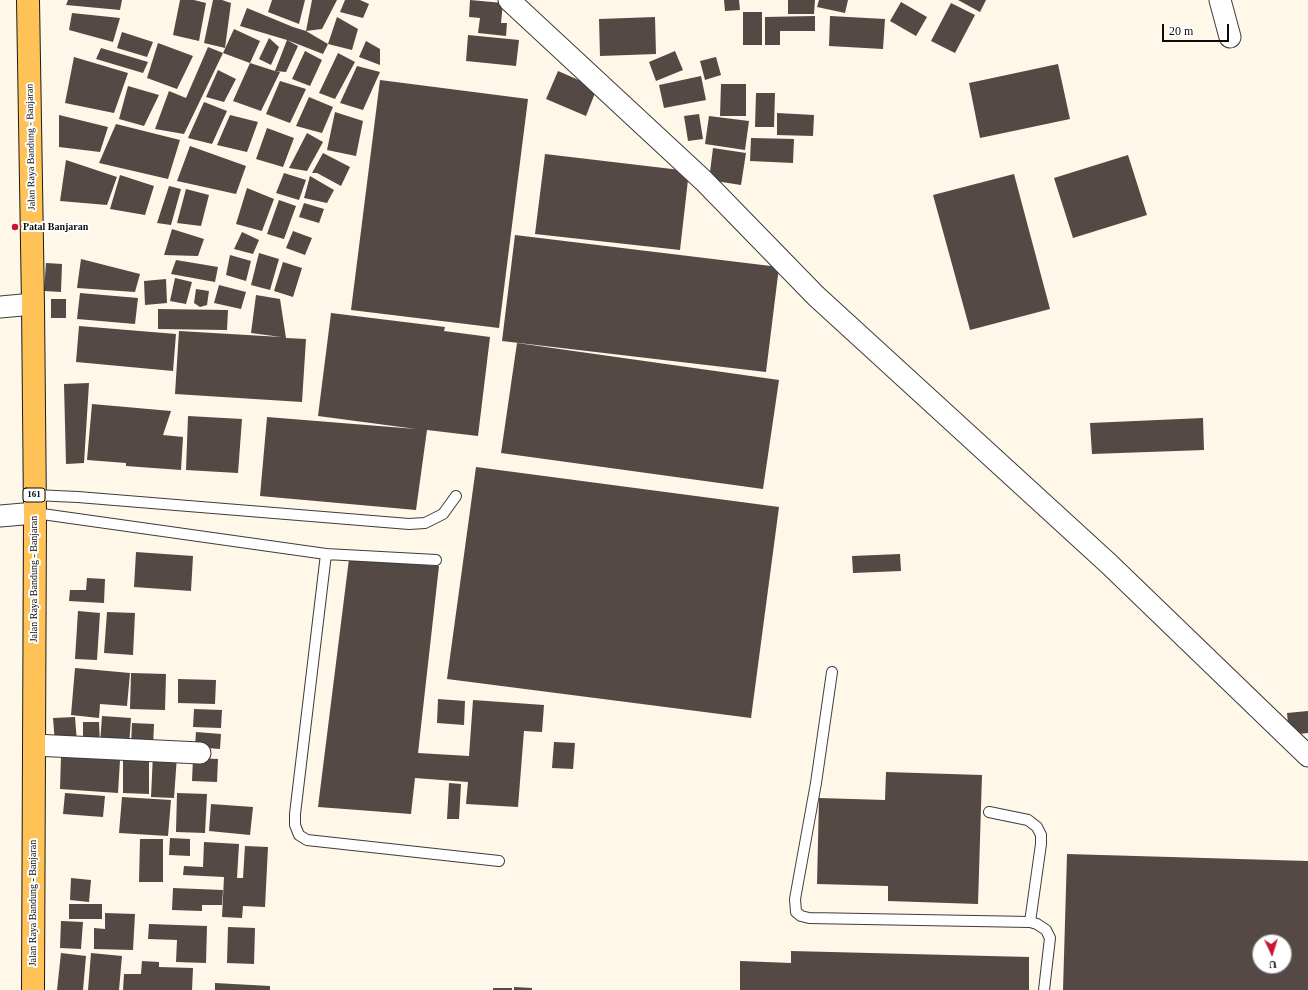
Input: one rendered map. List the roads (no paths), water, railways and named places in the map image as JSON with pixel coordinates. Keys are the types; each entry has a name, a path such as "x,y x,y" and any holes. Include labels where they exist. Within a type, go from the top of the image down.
{"main road":[{"name":"Jalan Raya Bandung - Banjaran","path":"28,0 33,304 33,990"}],"street":[{"path":"509,0 704,180 816,296 1109,564 1308,756"},
{"path":"1220,0 1230,37"},
{"path":"0,307 33,304"},
{"path":"0,516 34,504"},
{"path":"34,745 200,753"}],"lane":[{"path":"34,504 78,497 409,524 425,523 443,514 456,496"},
{"path":"34,504 326,554 436,560"},
{"path":"326,554 295,814 295,825 298,835 307,840 499,861"},
{"path":"832,672 816,782 795,899 796,912 801,916 809,918 1030,922 1037,924 1046,930 1050,938 1044,990"},
{"path":"989,812 1028,820 1037,827 1041,844 1030,922"}],"place":[{"name":"Patal Banjaran","path":"15,227"}]}
